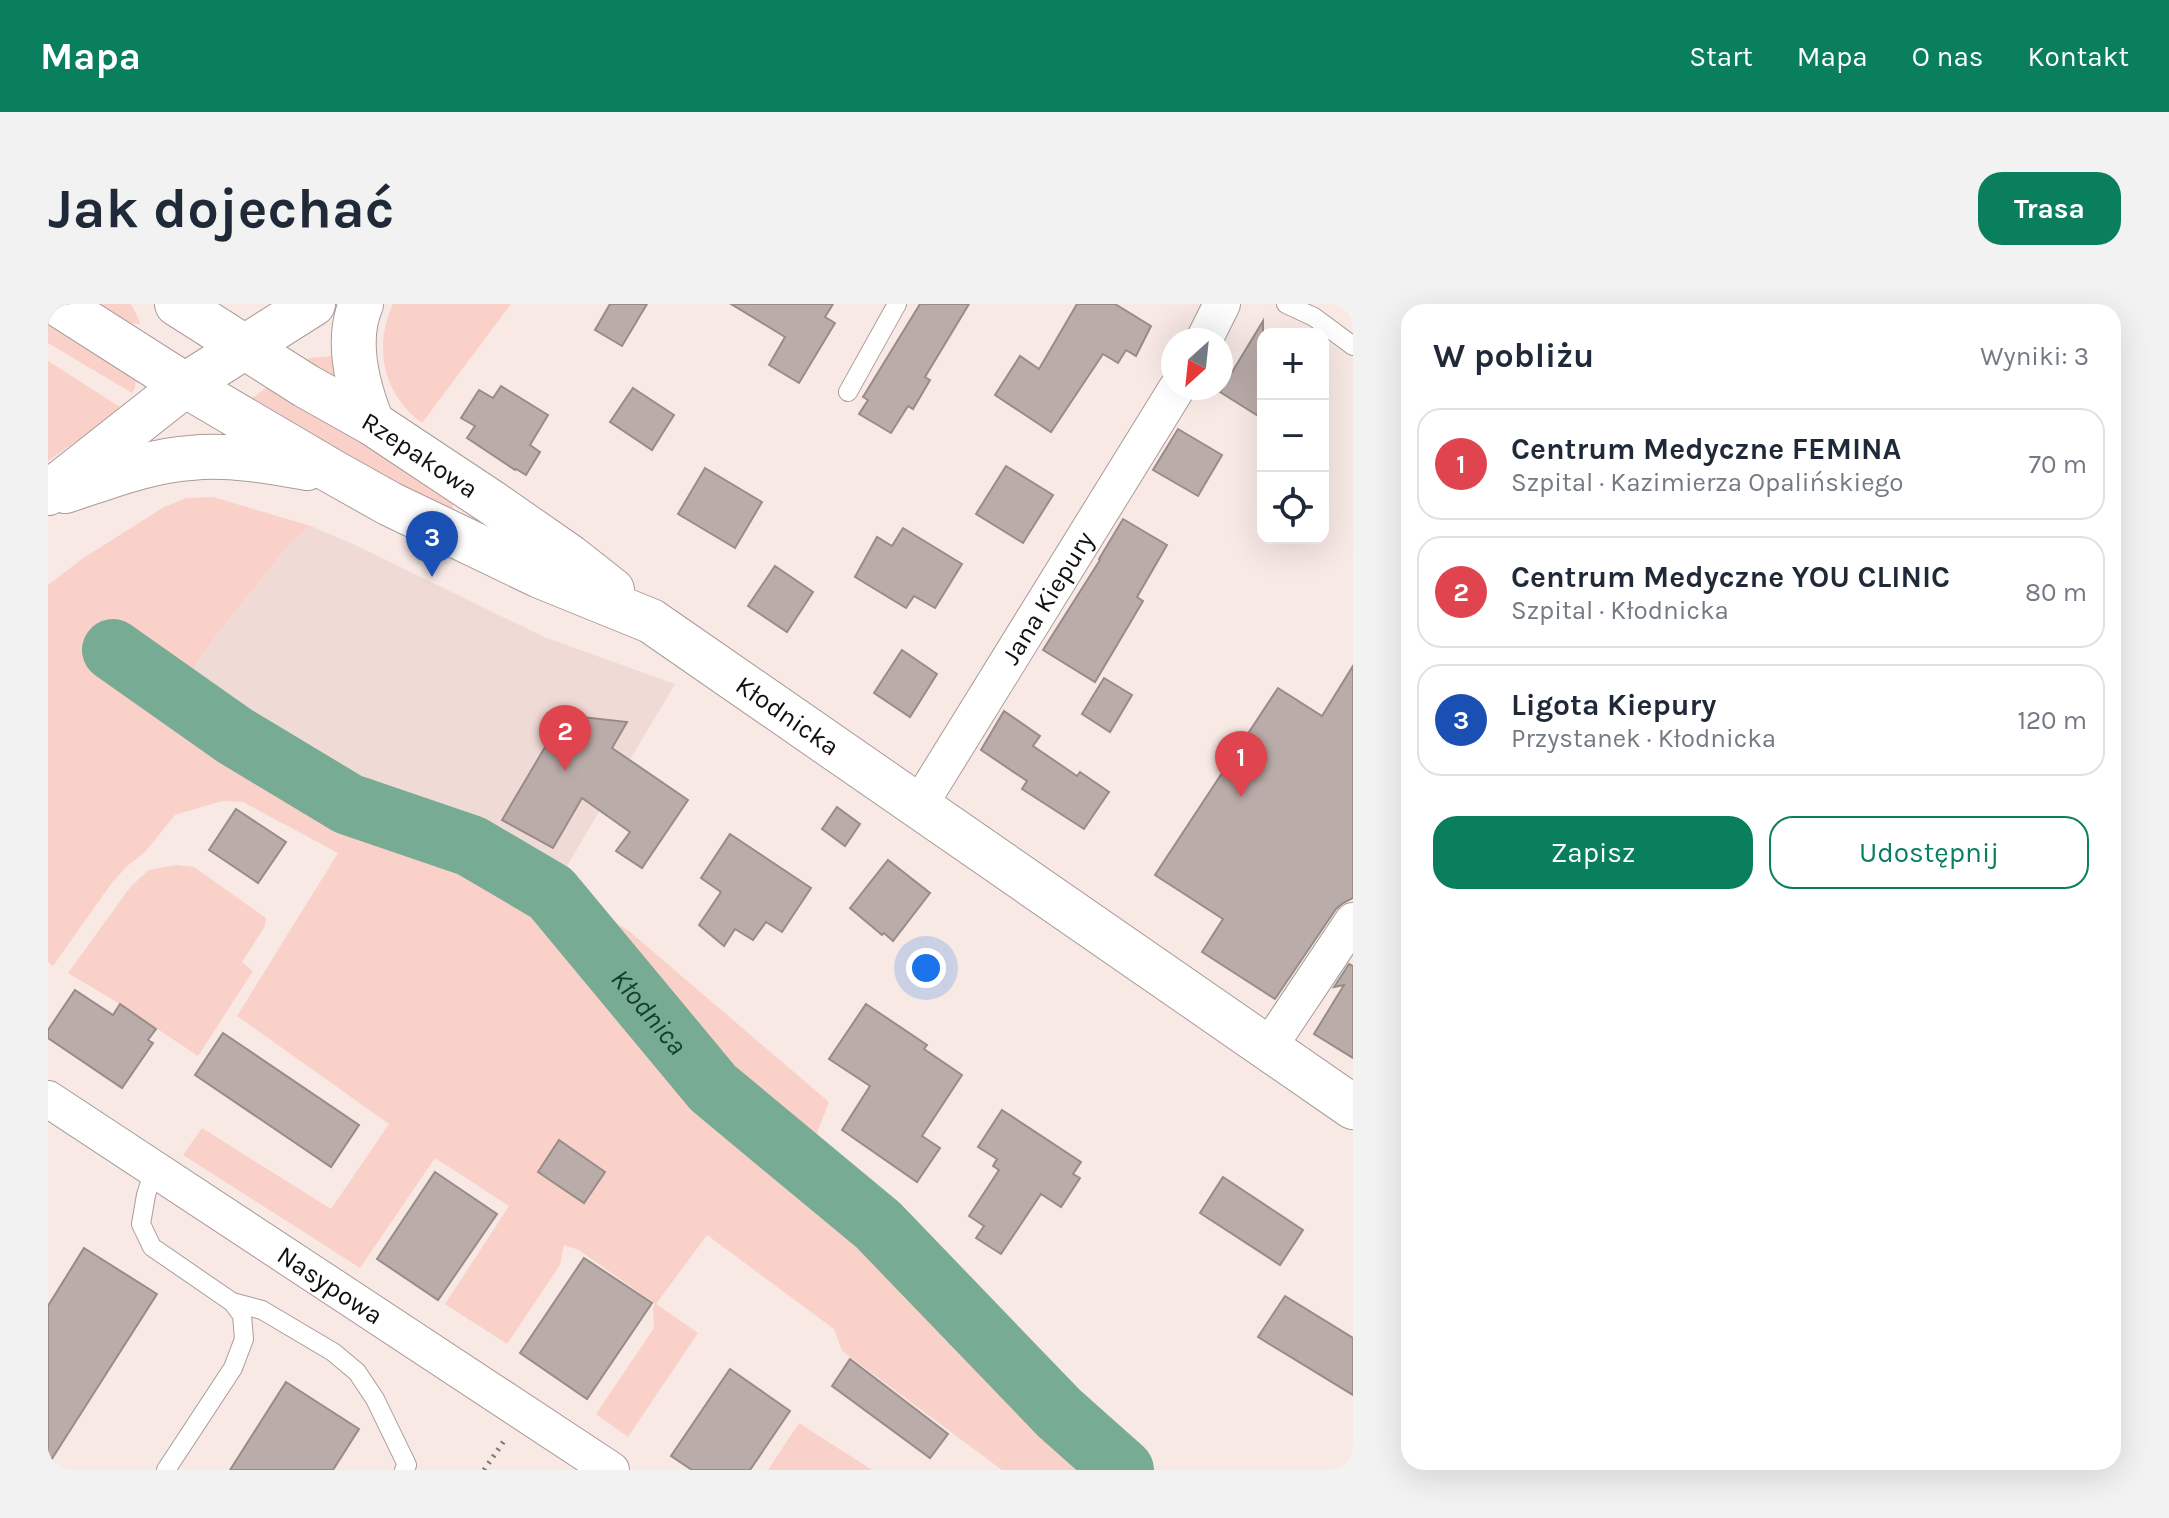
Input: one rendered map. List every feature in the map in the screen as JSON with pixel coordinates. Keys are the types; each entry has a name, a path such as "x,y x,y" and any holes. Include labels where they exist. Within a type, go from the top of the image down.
{"street":[{"path":"58,304 185,385"},
{"name":"Rzepakowa","path":"177,304 306,386 372,423 570,557 651,621"},
{"path":"48,494 185,385 313,304"},
{"path":"361,304 354,344 359,390 372,423"},
{"path":"1210,328 1222,304"},
{"name":"Kłodnicka","path":"185,385 390,504 540,576 651,621 1353,1107"},
{"name":"Jana Kiepury","path":"918,807 1170,400"},
{"path":"48,494 150,464 190,458 246,458 333,472"},
{"path":"1268,1048 1353,921"},
{"name":"Nasypowa","path":"48,1099 611,1470"}],"lane":[{"path":"848,392 897,304"},
{"path":"1286,304 1314,317 1353,346"},
{"path":"154,1170 141,1224 152,1247 232,1302 242,1315 244,1339 233,1368 166,1470"},
{"path":"232,1302 262,1310 333,1352 357,1372 390,1428 407,1465 404,1470"}],"path":[{"path":"484,1470 495,1454"}],"shaded area":[{"path":"93,304 131,304 140,322 127,323"},
{"path":"393,304 511,304 422,423 398,399 385,369 384,337"},
{"path":"48,322 136,377 132,393 48,343"},
{"path":"345,355 350,388 303,362 310,358"},
{"path":"48,361 120,407 48,461"},
{"path":"270,385 453,502 450,513 247,402"},
{"path":"213,497 311,526 292,541 218,633 189,675 373,797 484,843 629,931 829,1102 814,1141 975,1281 1102,1432 1148,1470 1002,1470 842,1351 834,1329 707,1235 656,1304 698,1333 628,1437 596,1414 654,1328 655,1304 579,1250 564,1245 560,1265 507,1344 445,1304 509,1206 435,1158 360,1268 183,1155 202,1128 331,1209 389,1124 237,1016 338,853 243,802 222,801 175,815 145,852 111,884 53,966 48,962 48,585 82,559 164,507 186,498"},
{"path":"311,526 544,637 675,684 555,886 484,843 373,797 189,675 218,633 292,541"},
{"path":"176,865 194,867 266,918 265,926 242,962 253,971 198,1056 68,973 131,886 149,870"},
{"path":"799,1423 872,1470 768,1470"}],"building":[{"path":"610,304 647,304 622,346 595,330"},
{"path":"731,304 833,304 825,317 835,323 799,383 769,365 785,337"},
{"path":"920,304 969,304 925,377 930,380 913,409 908,406 891,433 859,414 868,400 863,397"},
{"path":"1077,304 1115,304 1151,326 1136,356 1126,350 1118,363 1103,354 1051,432 995,395 1020,356 1039,369"},
{"path":"1257,331 1257,415 1233,400 1233,371"},
{"path":"501,386 548,415 530,445 540,452 526,475 467,438 475,426 461,418 479,390 493,398"},
{"path":"633,388 674,415 652,450 610,422"},
{"path":"1178,429 1222,455 1198,496 1153,470"},
{"path":"1006,466 1053,495 1023,543 976,514"},
{"path":"705,468 762,502 735,548 678,514"},
{"path":"1123,519 1167,545 1137,597 1143,601 1095,682 1043,650"},
{"path":"903,528 962,564 935,608 914,596 906,608 855,577 877,537 892,546"},
{"path":"775,566 813,592 787,632 748,606"},
{"path":"902,650 937,674 910,717 874,693"},
{"path":"1353,666 1353,898 1336,909 1275,999 1202,952 1223,919 1155,875 1278,688 1322,716"},
{"path":"1104,678 1132,695 1110,732 1082,714"},
{"path":"1004,711 1040,736 1033,746 1077,776 1080,772 1109,792 1084,829 1022,789 1027,781 981,750"},
{"path":"564,715 627,722 612,748 688,800 642,868 616,851 630,832 582,798 553,848 502,820"},
{"path":"837,807 860,824 845,846 822,829"},
{"path":"236,809 286,842 258,883 209,850"},
{"path":"730,834 811,888 782,932 766,922 753,940 735,929 724,946 699,925 721,892 701,878"},
{"path":"888,860 930,893 893,941 850,908"},
{"path":"1349,964 1353,966 1353,1058 1314,1034 1344,985 1334,987"},
{"path":"75,990 113,1015 120,1004 156,1029 148,1040 153,1043 122,1088 48,1038 48,1030"},
{"path":"866,1004 927,1045 924,1049 962,1075 922,1136 940,1148 917,1182 842,1130 870,1086 829,1059"},
{"path":"223,1033 359,1125 331,1167 195,1075"},
{"path":"1002,1110 1081,1162 1073,1174 1080,1178 1061,1207 1041,1194 1001,1254 976,1238 984,1226 969,1216 999,1170 993,1166 997,1159 978,1147"},
{"path":"559,1140 605,1172 584,1203 538,1172"},
{"path":"435,1172 497,1214 438,1300 377,1259"},
{"path":"1223,1177 1303,1230 1280,1265 1200,1213"},
{"path":"84,1248 157,1294 48,1465 48,1306"},
{"path":"584,1258 652,1303 587,1399 520,1353"},
{"path":"1285,1296 1353,1338 1353,1395 1258,1337"},
{"path":"850,1359 948,1434 930,1458 832,1386"},
{"path":"730,1369 790,1411 750,1470 692,1470 671,1456"},
{"path":"286,1382 359,1429 333,1470 230,1470"}],"waterway":[{"name":"Kłodnica","path":"113,650 235,736 348,804 471,846 551,893 713,1088 878,1225 1059,1413 1123,1470"}],"place":[{"name":"Ligota Kiepury","path":"432,577"},
{"name":"Centrum Medyczne YOU CLINIC","path":"565,771"},
{"name":"Centrum Medyczne FEMINA","path":"1241,797"}]}
